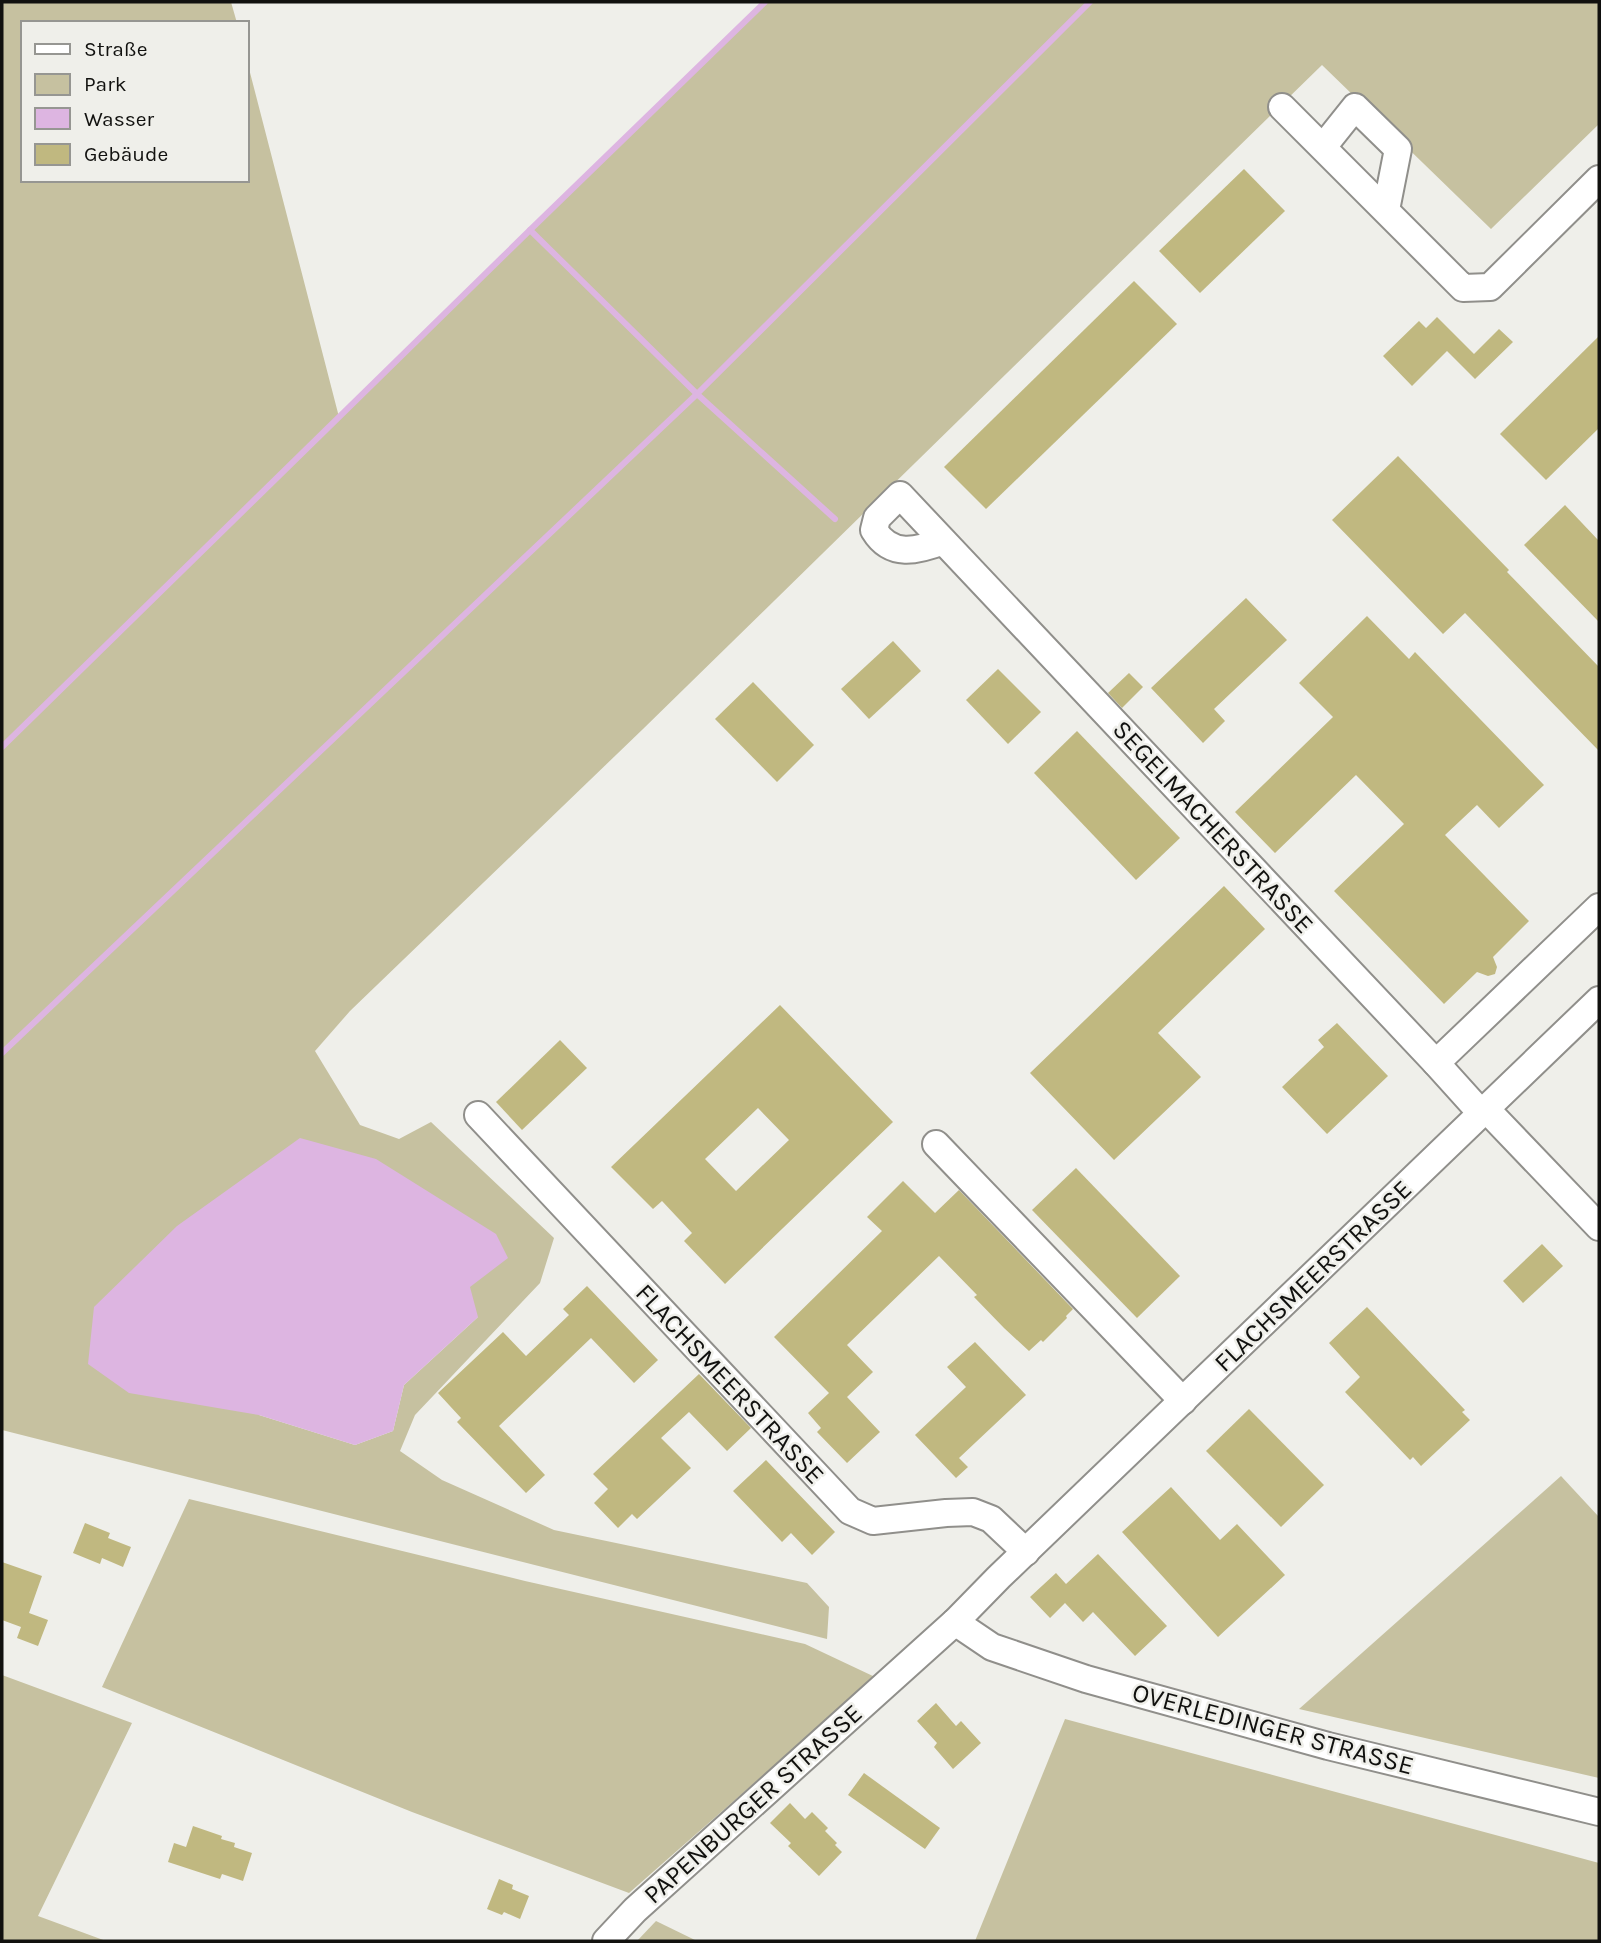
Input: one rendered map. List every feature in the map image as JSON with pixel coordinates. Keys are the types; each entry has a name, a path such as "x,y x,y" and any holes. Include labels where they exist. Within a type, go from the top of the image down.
{"street":[{"path":"1282,107 1464,288 1490,287 1599,179"},
{"path":"1323,147 1355,107 1398,149 1386,210"},
{"name":"SEGELMACHERSTRASSE","path":"943,541 1436,1063 1599,1227"},
{"path":"1436,1063 1599,907"},
{"name":"FLACHSMEERSTRASSE","path":"904,1670 1599,1000"},
{"name":"FLACHSMEERSTRASSE","path":"478,1115 850,1511 873,1521 946,1513 973,1513 991,1519 1026,1552"},
{"path":"936,1144 1183,1401"},
{"name":"OVERLEDINGER STRASSE","path":"955,1622 992,1647 1086,1679 1328,1746 1599,1812"},
{"name":"PAPENBURGER STRASSE","path":"606,1941 635,1910 904,1670"}],"green space":[{"path":"2,2 231,2 236,21 21,21 21,182 248,182 248,65 339,417 766,2 1599,2 1599,124 1491,229 1322,65 643,729 350,1011 315,1051 360,1125 399,1139 431,1122 554,1238 540,1283 415,1415 400,1451 442,1480 554,1530 807,1583 829,1607 827,1639 2,1430","holes":["478,1317 404,1385 393,1431 355,1445 259,1415"]},
{"path":"1561,1476 1599,1517 1599,1778 1299,1709"},
{"path":"189,1499 525,1581 805,1644 875,1677 629,1893 412,1812 102,1687"},
{"path":"2,1675 132,1723 38,1916 106,1941 2,1941"},
{"path":"1065,1719 1599,1863 1599,1941 975,1941"},
{"path":"656,1921 697,1941 637,1941"}],"water":[{"path":"300,1138 376,1159 496,1234 508,1258 470,1287 478,1317 404,1385 393,1431 355,1445 259,1415 129,1393 88,1364 94,1307 177,1226"}],"building":[{"path":"1244,169 1285,211 1200,293 1159,251"},
{"path":"1134,281 1177,324 986,509 944,467"},
{"path":"1437,317 1474,354 1499,329 1513,342 1475,379 1447,351 1412,386 1383,356 1419,321 1426,328"},
{"path":"1599,336 1599,428 1546,480 1500,434"},
{"path":"1398,456 1599,667 1599,751 1465,613 1443,634 1332,520"},
{"path":"1565,505 1599,541 1599,622 1524,545"},
{"path":"1246,598 1287,640 1214,709 1225,721 1203,743 1151,688"},
{"path":"1367,616 1409,659 1415,652 1544,785 1499,828 1477,805 1445,835 1529,921 1493,957 1497,967 1495,974 1488,976 1477,972 1444,1004 1334,891 1404,824 1356,775 1275,853 1235,812 1333,717 1299,683"},
{"path":"893,641 921,671 869,719 841,689"},
{"path":"998,669 1041,712 1008,744 966,700"},
{"path":"1129,673 1143,687 1122,708 1108,693"},
{"path":"753,682 814,745 777,782 715,719"},
{"path":"1077,731 1180,838 1136,880 1034,773"},
{"path":"1224,886 1265,929 1158,1033 1201,1077 1114,1160 1030,1073"},
{"path":"780,1005 893,1122 725,1284 684,1241 692,1233 662,1201 653,1209 611,1167","holes":["758,1108 789,1140 736,1191 705,1159"]},
{"path":"1337,1023 1388,1076 1327,1134 1282,1087 1324,1047 1318,1040"},
{"path":"560,1040 587,1068 522,1130 496,1102"},
{"path":"1076,1168 1180,1276 1137,1318 1032,1210"},
{"path":"903,1181 935,1213 959,1190 1073,1309 1043,1342 1041,1340 1029,1351 974,1297 977,1295 939,1256 847,1345 873,1372 847,1397 880,1432 847,1463 817,1432 821,1428 808,1413 829,1393 774,1337 882,1231 867,1217"},
{"path":"1542,1244 1563,1266 1523,1303 1503,1281"},
{"path":"587,1286 658,1360 634,1383 591,1338 499,1426 545,1475 526,1493 457,1422 461,1418 438,1393 503,1332 526,1356 569,1315 563,1309"},
{"path":"1367,1307 1465,1410 1462,1412 1470,1420 1421,1466 1413,1457 1410,1460 1345,1392 1360,1377 1329,1343"},
{"path":"975,1342 1026,1395 959,1458 968,1467 956,1478 915,1435 966,1387 947,1367"},
{"path":"699,1374 751,1428 727,1451 689,1412 661,1438 691,1468 637,1519 632,1514 618,1528 594,1503 608,1489 593,1474"},
{"path":"1249,1409 1324,1485 1281,1527 1206,1451"},
{"path":"766,1460 835,1532 812,1555 791,1533 782,1542 733,1491"},
{"path":"1171,1487 1220,1540 1237,1524 1285,1575 1218,1637 1122,1532"},
{"path":"85,1523 110,1533 108,1538 131,1547 123,1567 102,1558 100,1564 73,1553"},
{"path":"1098,1554 1167,1626 1135,1656 1093,1612 1083,1622 1065,1603 1050,1618 1030,1597 1056,1573 1066,1584"},
{"path":"2,1562 42,1576 29,1613 48,1620 38,1646 17,1638 21,1627 2,1620"},
{"path":"936,1703 956,1726 961,1721 981,1743 953,1769 934,1747 937,1743 917,1721"},
{"path":"864,1773 940,1828 925,1849 848,1795"},
{"path":"790,1803 805,1819 812,1812 828,1828 825,1831 842,1852 819,1876 788,1846 791,1843 770,1823"},
{"path":"193,1826 222,1836 221,1839 235,1843 234,1847 252,1853 243,1881 222,1874 220,1879 168,1862 174,1843 186,1847"},
{"path":"499,1879 513,1885 512,1889 529,1896 520,1919 487,1909"}],"waterway":[{"path":"765,2 530,230 697,394 835,519"},
{"path":"2,1053 697,394 1090,2"},
{"path":"2,747 530,230"}]}
